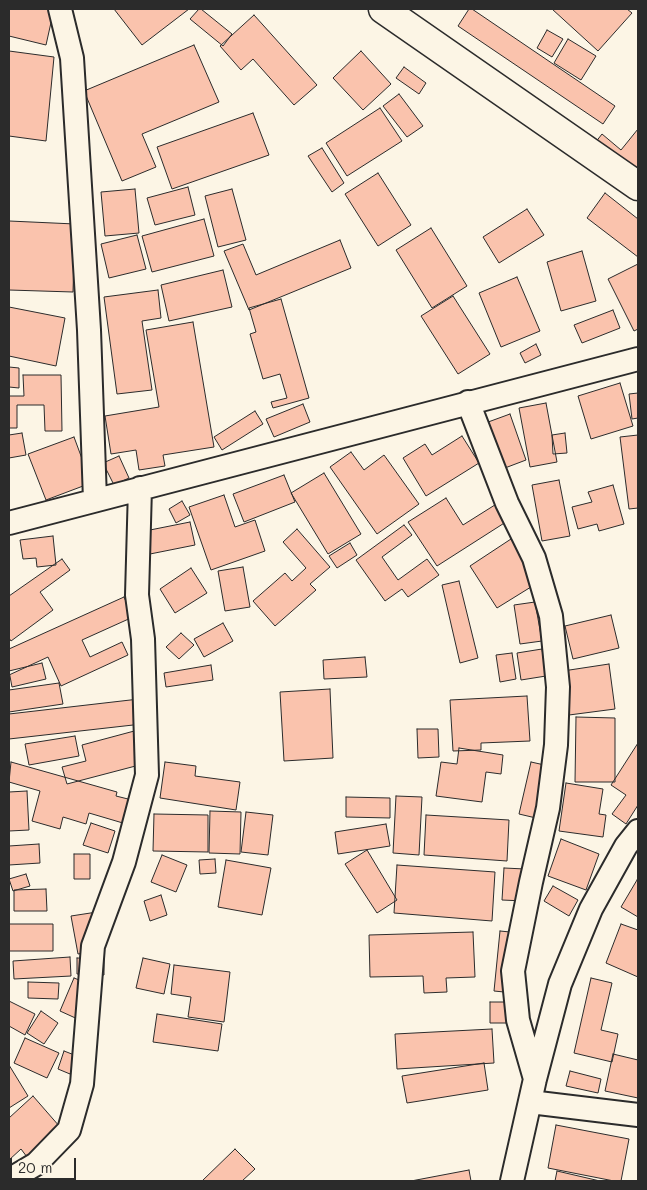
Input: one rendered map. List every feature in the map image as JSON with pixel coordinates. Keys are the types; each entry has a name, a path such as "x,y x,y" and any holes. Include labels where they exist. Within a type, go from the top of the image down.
{"main road":[{"path":"383,9 638,186"}],"street":[{"path":"60,9 72,58 90,330 95,500"},
{"path":"9,523 638,358"},
{"path":"468,402 507,503 534,558 551,616 558,687 556,745 548,808 513,970 518,1020 535,1079"},
{"path":"9,1180 36,1164 69,1130 82,1084 93,946 124,862 147,776 143,639 137,594 140,488"},
{"path":"512,1181 535,1079 560,984 591,909 626,846 638,831"},
{"path":"530,1102 638,1115"}],"building":[{"path":"9,9 54,9 46,45 9,36"},
{"path":"114,9 189,9 142,45"},
{"path":"199,9 232,34 223,46 190,19"},
{"path":"469,9 472,9 615,106 603,124 458,26"},
{"path":"552,9 627,9 632,13 598,51"},
{"path":"254,15 317,85 294,105 253,59 241,70 220,46"},
{"path":"547,30 563,39 552,57 537,48"},
{"path":"568,39 596,56 581,80 554,63"},
{"path":"194,45 219,102 142,134 156,167 122,181 84,91"},
{"path":"9,51 54,57 46,141 9,136"},
{"path":"361,51 391,84 363,110 333,78"},
{"path":"404,67 426,83 419,94 396,78"},
{"path":"399,94 423,126 407,137 383,106"},
{"path":"380,108 402,141 347,176 326,143"},
{"path":"253,113 269,155 172,189 157,147"},
{"path":"638,129 638,167 625,183 588,152 602,134 621,150"},
{"path":"322,148 344,183 332,192 308,156"},
{"path":"378,173 411,225 378,246 345,194"},
{"path":"188,187 195,215 155,225 147,198"},
{"path":"135,189 139,233 105,236 101,192"},
{"path":"232,189 246,240 218,247 205,196"},
{"path":"605,193 638,219 638,257 587,218"},
{"path":"527,209 544,235 499,263 483,237"},
{"path":"204,219 214,256 152,272 142,236"},
{"path":"9,221 75,224 73,292 9,290"},
{"path":"431,228 467,286 432,308 396,250"},
{"path":"137,235 146,269 109,278 101,244"},
{"path":"340,240 351,268 249,310 224,251 243,244 256,275"},
{"path":"582,251 596,301 561,311 547,262"},
{"path":"638,264 638,329 634,331 608,279"},
{"path":"223,270 232,307 169,321 161,285"},
{"path":"517,277 540,331 501,347 479,293"},
{"path":"158,290 161,318 142,321 152,390 117,394 104,297"},
{"path":"453,296 490,354 458,374 421,316"},
{"path":"281,299 309,398 273,408 271,402 287,398 280,374 263,379 250,334 256,332 249,308"},
{"path":"9,307 65,318 56,366 9,356"},
{"path":"613,310 620,328 582,343 574,325"},
{"path":"193,322 214,447 163,455 165,466 139,470 136,450 111,454 105,416 159,407 146,330"},
{"path":"536,344 541,355 525,363 520,353"},
{"path":"9,367 19,368 19,388 9,387"},
{"path":"23,375 61,375 62,431 45,431 44,405 17,405 17,428 9,428 9,396 24,396"},
{"path":"620,383 633,426 591,439 578,396"},
{"path":"638,393 638,418 632,419 629,394"},
{"path":"546,403 557,462 530,467 519,408"},
{"path":"303,404 310,422 274,437 266,419"},
{"path":"255,411 263,424 222,450 214,437"},
{"path":"510,414 526,460 497,471 480,425"},
{"path":"22,433 26,455 9,458 9,435"},
{"path":"565,433 567,453 553,454 552,435"},
{"path":"638,435 638,508 629,509 620,437"},
{"path":"462,436 479,463 426,496 403,458 425,444 432,455"},
{"path":"74,437 91,483 46,500 28,454"},
{"path":"351,452 364,470 384,455 419,504 377,534 330,467"},
{"path":"119,456 129,478 114,485 103,463"},
{"path":"324,473 361,534 328,554 291,493"},
{"path":"284,475 295,502 244,522 233,494"},
{"path":"559,480 570,536 542,541 532,485"},
{"path":"613,485 624,524 599,531 597,524 578,529 572,507 592,502 588,492"},
{"path":"224,495 235,527 255,520 265,551 211,570 189,507"},
{"path":"446,498 463,525 498,503 509,520 437,566 408,522"},
{"path":"182,501 190,515 176,523 169,509"},
{"path":"190,522 195,545 150,554 145,531"},
{"path":"404,525 412,535 382,557 398,580 427,559 439,575 408,597 402,589 385,601 356,560"},
{"path":"297,529 330,567 310,584 316,590 275,626 253,601 285,573 292,581 306,568 283,542"},
{"path":"53,536 56,565 37,567 36,558 23,559 20,540"},
{"path":"511,539 539,582 497,608 470,566"},
{"path":"350,543 357,555 337,568 329,556"},
{"path":"62,559 70,570 40,592 53,610 11,641 9,638 9,596"},
{"path":"243,567 250,607 225,611 218,571"},
{"path":"191,568 207,593 175,613 160,589"},
{"path":"459,581 478,658 460,663 442,585"},
{"path":"124,597 133,617 82,640 90,657 122,642 128,655 61,686 48,657 9,675 9,649"},
{"path":"535,602 542,641 520,644 514,605"},
{"path":"611,615 619,648 573,659 565,626"},
{"path":"223,623 233,641 204,657 194,639"},
{"path":"181,633 194,645 179,659 166,647"},
{"path":"542,649 546,676 521,680 517,653"},
{"path":"512,653 516,679 500,682 496,655"},
{"path":"365,657 367,677 324,679 323,660"},
{"path":"42,663 46,679 12,687 9,671"},
{"path":"609,664 615,709 569,715 563,671"},
{"path":"211,665 213,680 166,687 164,673"},
{"path":"59,683 63,704 9,712 9,690"},
{"path":"330,689 333,758 284,761 280,692"},
{"path":"527,696 530,741 481,743 481,750 453,751 450,700"},
{"path":"139,699 142,724 9,739 9,714"},
{"path":"576,717 615,718 615,782 575,782"},
{"path":"417,729 438,729 439,757 418,758"},
{"path":"138,730 147,763 67,784 62,767 86,761 82,745"},
{"path":"75,736 79,756 29,765 25,744"},
{"path":"638,743 638,805 626,824 612,814 626,795 611,785"},
{"path":"459,748 503,755 501,774 486,772 482,802 436,796 441,762 457,764"},
{"path":"11,762 117,792 116,796 140,802 133,826 89,813 86,824 63,817 60,829 32,821 40,791 9,782"},
{"path":"165,762 196,766 195,776 240,782 236,810 160,798"},
{"path":"531,762 549,766 536,818 519,814"},
{"path":"566,783 603,789 599,814 606,815 603,837 559,831"},
{"path":"27,791 29,830 9,831 9,792"},
{"path":"396,796 422,797 419,855 393,853"},
{"path":"346,797 390,798 390,818 346,817"},
{"path":"210,811 241,812 240,854 209,853"},
{"path":"246,812 273,815 268,855 241,852"},
{"path":"154,814 208,815 208,852 153,851"},
{"path":"426,815 509,820 507,861 424,855"},
{"path":"91,823 115,831 108,853 83,845"},
{"path":"386,824 390,846 338,854 335,832"},
{"path":"561,839 599,854 586,890 548,876"},
{"path":"39,844 40,863 9,865 9,846"},
{"path":"367,850 397,900 377,913 345,864"},
{"path":"74,854 90,854 90,879 74,879"},
{"path":"162,855 187,865 176,892 151,882"},
{"path":"215,859 216,873 200,874 199,860"},
{"path":"226,860 271,868 262,915 218,907"},
{"path":"397,865 495,872 492,921 394,913"},
{"path":"504,868 525,869 524,901 502,900"},
{"path":"26,874 30,886 13,891 9,879"},
{"path":"638,881 638,917 621,907"},
{"path":"553,886 578,900 569,916 544,901"},
{"path":"46,889 47,911 14,911 14,890"},
{"path":"161,895 167,915 150,921 144,901"},
{"path":"97,912 104,950 78,954 71,916"},
{"path":"9,924 53,924 53,951 9,951"},
{"path":"621,924 638,930 638,977 606,963"},
{"path":"500,931 520,933 514,993 494,991"},
{"path":"473,932 475,977 446,978 447,992 424,993 423,976 370,977 369,935"},
{"path":"70,957 71,976 14,979 13,961"},
{"path":"77,958 104,959 104,975 77,974"},
{"path":"143,958 170,964 164,994 136,988"},
{"path":"174,965 230,972 224,1022 188,1017 191,997 171,994"},
{"path":"74,978 97,987 82,1021 60,1011"},
{"path":"591,978 612,983 601,1030 618,1034 612,1062 574,1053"},
{"path":"28,982 59,983 58,999 28,998"},
{"path":"9,1001 35,1014 25,1035 9,1026"},
{"path":"490,1002 515,1002 515,1023 490,1023"},
{"path":"41,1011 58,1023 44,1044 27,1033"},
{"path":"157,1014 222,1024 218,1051 153,1042"},
{"path":"492,1029 494,1063 397,1069 395,1034"},
{"path":"25,1038 59,1053 47,1078 14,1063"},
{"path":"64,1051 77,1056 70,1074 58,1069"},
{"path":"613,1054 638,1060 638,1098 605,1091"},
{"path":"484,1063 488,1090 407,1103 402,1076"},
{"path":"9,1065 28,1096 9,1108"},
{"path":"570,1071 601,1079 598,1093 566,1086"},
{"path":"33,1096 60,1127 27,1157 21,1149 9,1160 9,1118"},
{"path":"556,1125 629,1139 621,1181 548,1168"},
{"path":"235,1149 255,1169 242,1181 202,1181"},
{"path":"469,1170 471,1181 411,1181"},
{"path":"557,1171 600,1181 555,1181"}]}
